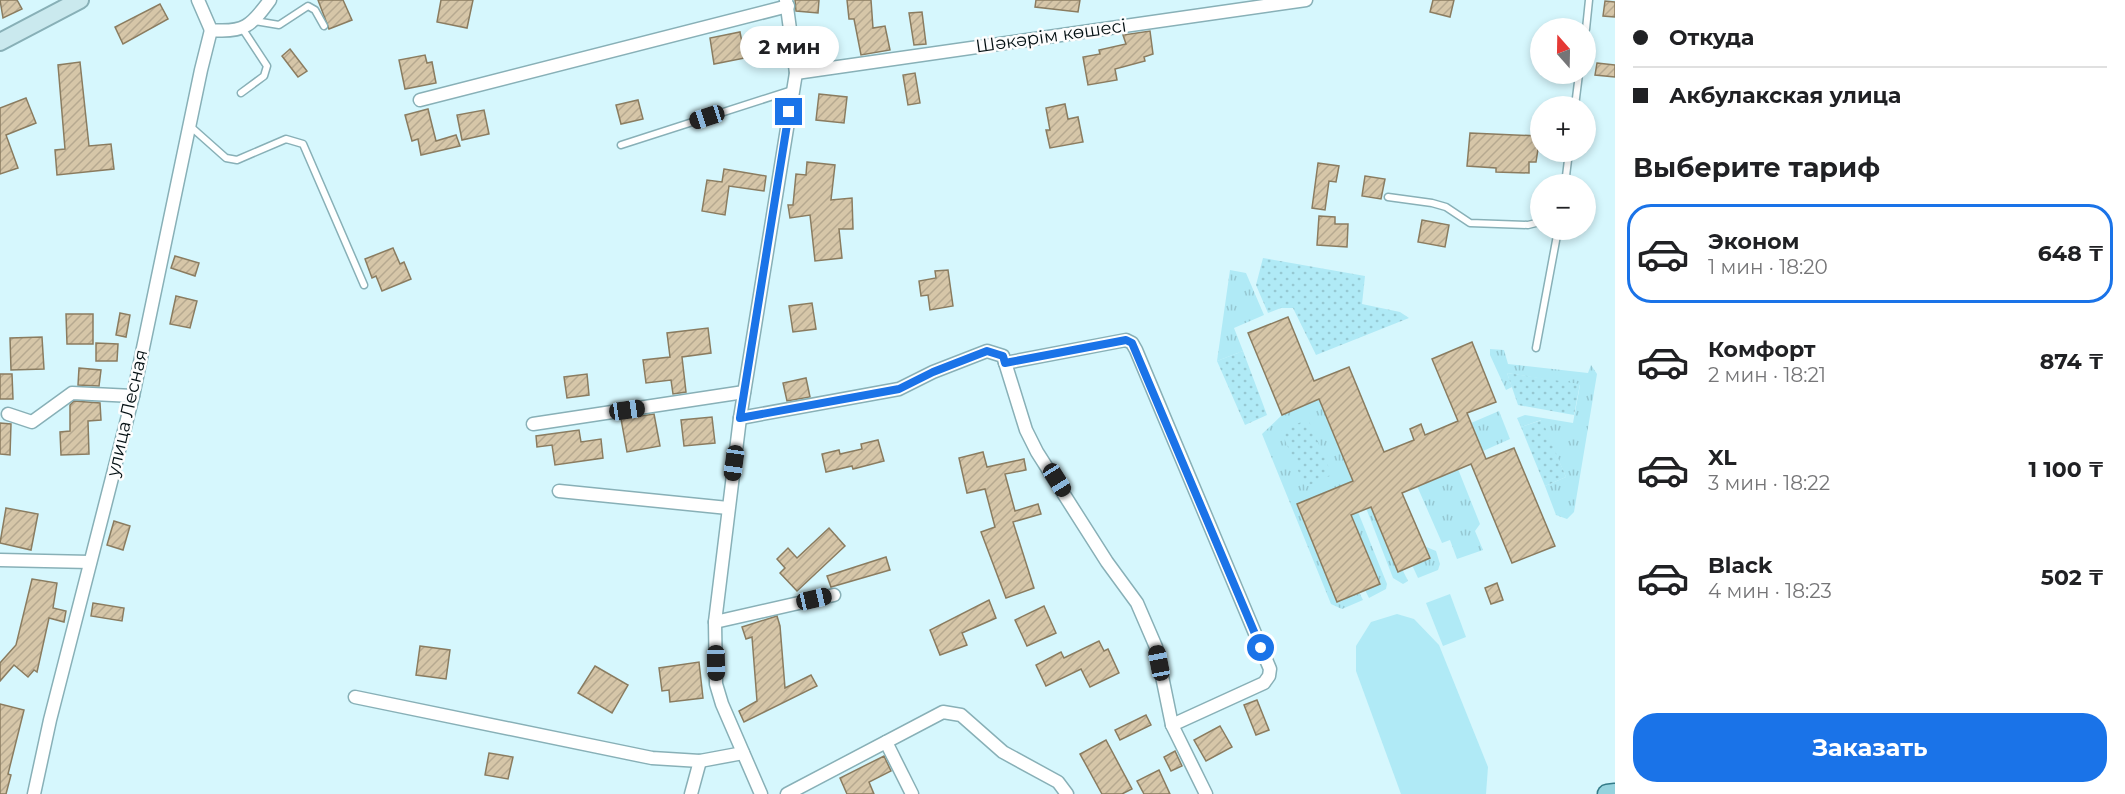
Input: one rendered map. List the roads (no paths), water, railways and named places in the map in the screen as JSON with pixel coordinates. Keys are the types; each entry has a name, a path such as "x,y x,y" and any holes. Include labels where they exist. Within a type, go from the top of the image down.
{"main road":[{"path":"0,42 80,0"},
{"path":"1606,794 1615,793"}],"street":[{"path":"198,0 211,30 232,32 255,21 270,0"},
{"name":"Шәкәрім көшесі","path":"796,73 1306,0"},
{"path":"420,100 787,3 796,73 740,418 715,622 716,684 722,704 761,794"},
{"name":"улица Лесная","path":"34,794 133,396 211,30"},
{"path":"1005,363 1126,340 1132,343 1136,350 1270,669 1269,676 1264,682 1172,725"},
{"path":"740,418 899,389 933,372 987,351 1003,356 1026,430 1037,452 1107,562 1137,603 1156,647 1172,725 1206,794"},
{"path":"533,424 744,392"},
{"path":"8,414 32,422 72,393 133,396"},
{"path":"559,491 728,508"},
{"path":"0,560 90,562"},
{"path":"715,622 834,595"},
{"path":"355,697 652,758 700,761 743,753"},
{"path":"788,794 943,712 951,711 961,715 1003,752 1058,782 1067,794"},
{"path":"886,742 912,794"},
{"path":"691,794 700,761"}],"lane":[{"path":"1587,18 1589,0"},
{"path":"255,21 279,25 308,6 315,10 324,26"},
{"path":"241,93 264,76 267,66 242,28"},
{"path":"621,145 793,90"},
{"path":"189,125 226,158 237,160 286,139 303,144 364,285"},
{"path":"1388,197 1446,207 1470,223 1530,224"},
{"path":"1536,348 1556,240"}]}
